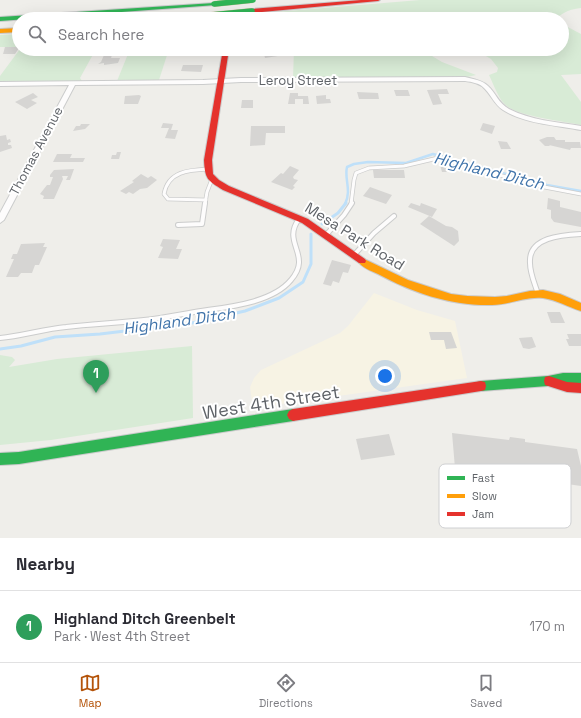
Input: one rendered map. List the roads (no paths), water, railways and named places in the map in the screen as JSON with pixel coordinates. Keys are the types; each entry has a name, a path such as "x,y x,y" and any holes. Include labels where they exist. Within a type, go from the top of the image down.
{"main road":[{"path":"231,12 233,0"},
{"path":"119,12 253,0"},
{"path":"252,12 378,0"},
{"path":"0,19 12,18"},
{"path":"0,31 12,30"},
{"path":"212,179 208,169 225,56"},
{"name":"Mesa Park Road","path":"212,179 220,185 300,218 381,272 404,283 448,296 484,301 506,300 538,294 559,298 581,307"},
{"name":"West 4th Street","path":"0,459 27,457 478,386 548,381 564,378 581,378"},
{"name":"West 4th Street","path":"548,381 567,387 581,388"}],"street":[{"name":"Leroy Street","path":"0,84 221,82 241,80 465,79 478,82 488,87 499,104 509,111 526,117 581,128"},
{"name":"Thomas Avenue","path":"0,220 73,83"}],"lane":[{"path":"326,235 350,206 353,197 354,176 359,171 369,168 408,166 428,159 443,159 539,186 581,194"},
{"path":"206,200 168,199 163,193 171,179 179,172 208,169"},
{"path":"178,225 202,224 206,200 212,179"},
{"path":"354,255 374,233 394,216"},
{"path":"0,338 64,327 147,320 212,310 245,303 269,295 289,283 298,269 301,261 292,229 300,218"},
{"path":"538,294 530,258 534,249 543,241 554,237 581,234"}],"waterway":[{"name":"Highland Ditch","path":"345,204 348,194 346,176 347,167 354,164 368,162 406,163 433,154 547,185 581,191"},
{"name":"Highland Ditch","path":"322,224 338,213 346,203"},
{"name":"Highland Ditch","path":"0,349 21,346 55,337 100,334 192,323 245,311 279,298 303,282 311,264 311,234"}],"place":[{"name":"Highland Ditch Greenbelt","path":"96,393"}]}
